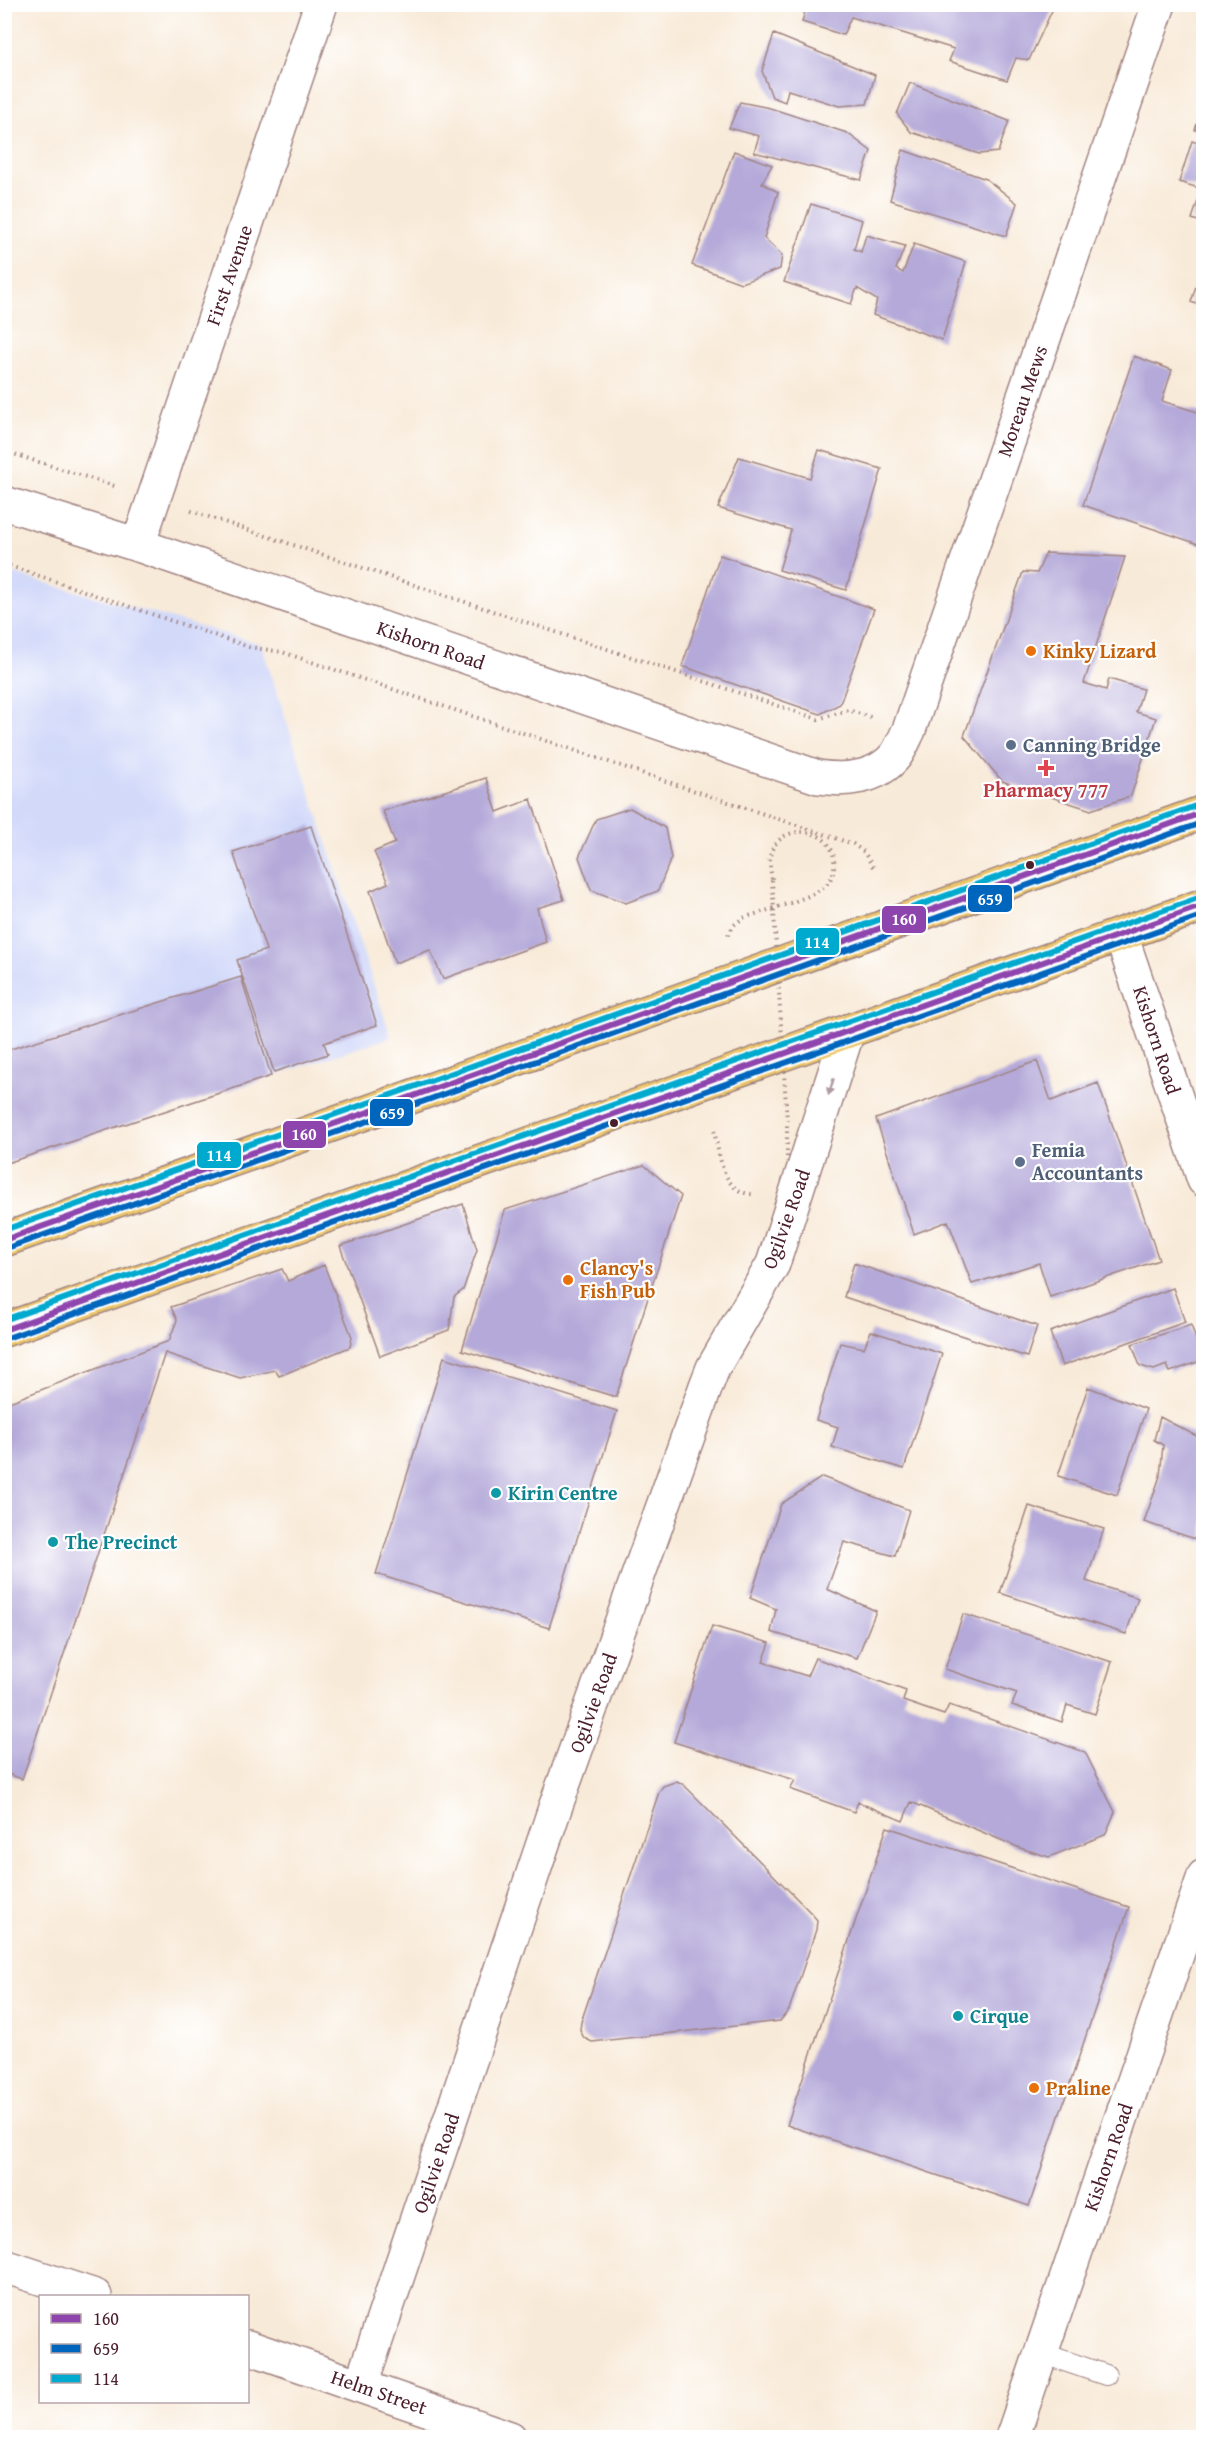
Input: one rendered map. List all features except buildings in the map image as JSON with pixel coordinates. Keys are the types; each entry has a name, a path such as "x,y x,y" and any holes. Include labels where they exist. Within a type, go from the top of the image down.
{"highway":[{"path":"4,1240 427,1092 1203,812"},
{"path":"4,1330 1203,906"}],"street":[{"name":"First Avenue","path":"138,545 321,4"},
{"name":"Moreau Mews","path":"859,777 879,769 896,755 909,730 1159,4"},
{"name":"Kishorn Road","path":"4,503 138,545 818,777 839,780 859,777"},
{"name":"Kishorn Road","path":"1121,935 1203,1180"},
{"name":"Ogilvie Road","path":"361,2385 555,1808 706,1386 713,1368 773,1264 848,1031"},
{"name":"Kishorn Road","path":"1012,2438 1203,1876"},
{"path":"4,2266 92,2295"},
{"name":"Helm Street","path":"249,2347 510,2438"}],"lane":[{"path":"1041,2353 1106,2375"}],"path":[{"path":"4,451 818,719 848,710 909,730"},
{"path":"4,564 249,647 282,652 853,844 864,852 873,867"},
{"path":"728,935 734,925 743,918 810,894 820,890 828,883 833,874 833,853 821,837 801,831 790,833 781,839 770,857 787,1121 787,1162"},
{"path":"714,1131 722,1166"}],"shaded area":[{"path":"4,571 261,644 391,1037 5,1164"}],"transit line":[{"name":"114","path":"4,1230 402,1091 1201,804"},
{"name":"160","path":"4,1240 405,1099 1204,812"},
{"name":"659","path":"7,1248 1204,822"},
{"name":"114","path":"4,1320 1201,897"},
{"name":"160","path":"4,1330 1204,905"},
{"name":"659","path":"7,1338 1204,915"}],"place":[{"name":"Kinky Lizard","path":"1031,651"},
{"name":"Canning Bridge","path":"1011,745"},
{"name":"Pharmacy 777","path":"1046,768"},
{"name":"Femia Accountants","path":"1020,1162"},
{"name":"Clancy's Fish Pub","path":"568,1280"},
{"name":"Kirin Centre","path":"496,1493"},
{"name":"The Precinct","path":"53,1542"},
{"name":"Cirque","path":"958,2016"},
{"name":"Praline","path":"1034,2088"}]}
